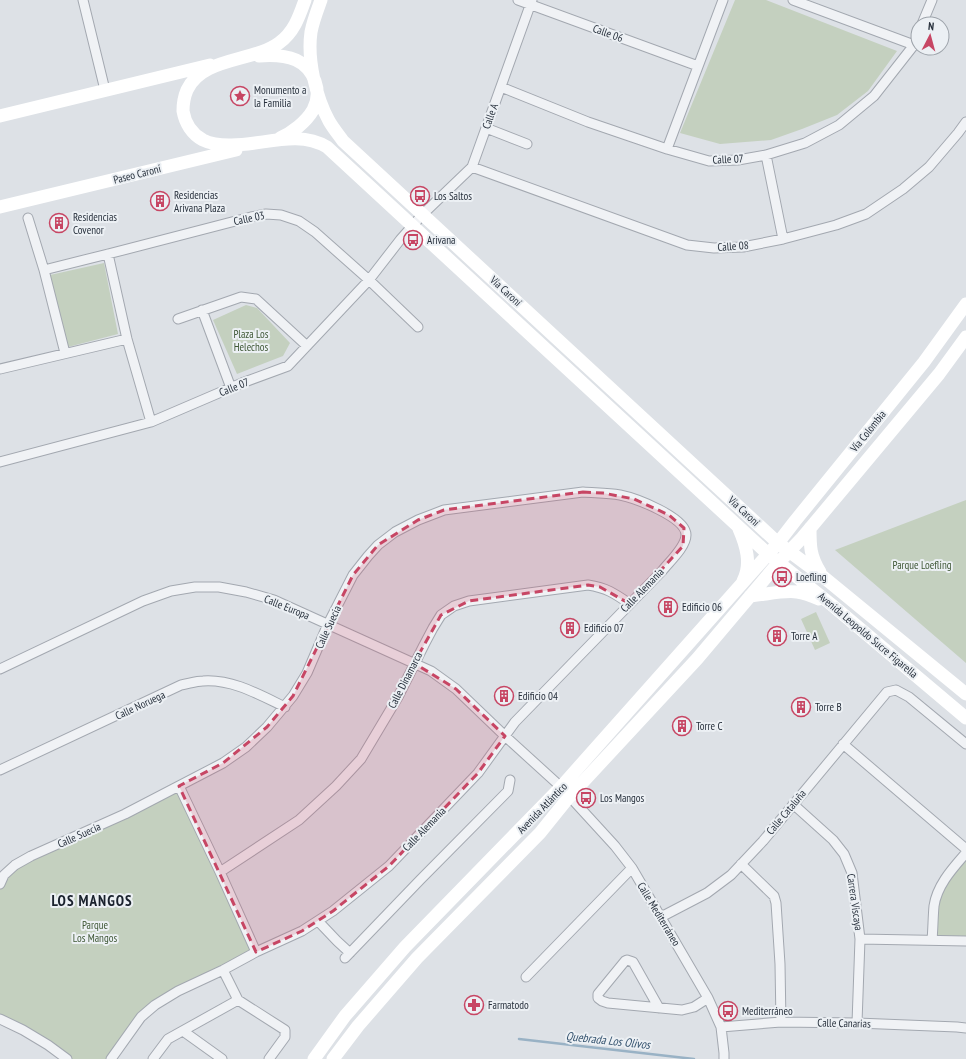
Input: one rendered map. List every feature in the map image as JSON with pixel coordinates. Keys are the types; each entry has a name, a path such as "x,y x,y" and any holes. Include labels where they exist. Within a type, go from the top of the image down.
{"main road":[{"path":"240,58 268,50 288,35 294,26 305,0"},
{"name":"Vía Caroní","path":"321,0 313,22 310,46 312,67 324,111 343,141 778,543"},
{"name":"Paseo Caroní","path":"0,116 240,58 268,56 287,57 296,60 312,75 316,87 316,103 310,114 294,130 274,141 0,207"},
{"name":"Paseo Caroní","path":"240,58 210,69 192,82 185,95 183,103 185,118 188,126 202,139 210,143 220,145 274,141"},
{"name":"Vía Caroní","path":"274,141 298,138 306,139 320,143 334,154 768,554"},
{"name":"Vía Colombia","path":"768,554 924,362 966,304"},
{"name":"Vía Colombia","path":"779,562 810,528 939,374 966,337"},
{"path":"762,528 776,530 787,528 795,521"},
{"path":"738,527 748,556 746,575 740,587"},
{"path":"810,528 810,548 814,562 822,575"},
{"name":"Avenida Leopoldo Sucre Figarella","path":"778,543 822,575 966,694"},
{"name":"Avenida Leopoldo Sucre Figarella","path":"768,554 832,605 966,718"},
{"name":"Avenida Atlántico","path":"334,1059 358,1026 417,958 540,833 565,792 768,554"},
{"name":"Avenida Atlántico","path":"314,1059 345,1016 405,947 565,792 697,659 779,562"},
{"path":"750,596 779,592 797,592 812,596 832,605"}],"street":[{"path":"83,0 105,90"},
{"name":"Calle 06","path":"518,0 531,2 698,66"},
{"path":"667,149 723,0"},
{"path":"793,0 910,44"},
{"path":"925,16 932,0"},
{"name":"Calle A","path":"413,226 423,214 472,167 531,2"},
{"name":"Calle 07","path":"501,87 588,122 667,149 709,161 738,160 766,155 805,143 839,125 874,96 910,50"},
{"name":"Calle 08","path":"472,167 687,245 714,248 743,247 783,239 836,225 866,214 903,189 929,167 958,134 966,122"},
{"path":"486,128 528,144"},
{"path":"766,155 783,239"},
{"name":"Calle 03","path":"44,270 251,216 266,214 281,215 299,222 315,232 369,280 418,327"},
{"path":"28,218 44,270 65,353"},
{"name":"Calle 07","path":"0,462 151,422 231,388 288,366 369,280 400,240 413,226"},
{"path":"108,254 127,339 151,422"},
{"path":"178,319 241,297 256,299 307,346"},
{"path":"202,310 231,388"},
{"path":"0,369 127,339"},
{"name":"Calle Suecia","path":"0,884 4,874 15,865 125,814 223,763 246,747 267,727 293,696 307,673 328,624 353,575 378,545 394,532 418,520 444,510 583,492 620,495 634,499 668,515 684,528 686,536"},
{"name":"Calle Alemania","path":"111,1059 141,1017 154,1005 178,991 223,970 256,952 302,931 333,912 389,866 478,772 515,722 662,571 683,546 686,536"},
{"name":"Calle Dinamarca","path":"220,872 299,820 336,786 360,759 398,697 433,628 441,615 454,606 469,601 588,585 607,590 630,604"},
{"name":"Calle Europa","path":"0,669 143,601 171,591 195,587 219,587 246,592 274,600 431,671 456,689 565,792"},
{"name":"Calle Noruega","path":"0,770 181,685 202,680 220,681 239,686 284,706"},
{"name":"Calle Cataluña","path":"661,917 708,893 731,875 762,841 887,692 896,690 909,697 966,744"},
{"path":"843,744 966,849"},
{"path":"318,921 348,955 508,791 510,780"},
{"path":"179,786 256,952"},
{"name":"Calle Mediterráneo","path":"565,792 616,846 632,868 708,998 721,1027 724,1059"},
{"name":"Carrera Viscaya","path":"793,804 833,840 844,854 852,873 860,939 857,1023"},
{"path":"932,940 934,905 940,888 951,870 966,853"},
{"path":"741,864 774,896 776,903 780,964 781,1022"},
{"path":"526,977 632,868"},
{"path":"860,939 966,941"},
{"path":"659,1008 633,962 630,960 625,961 598,994 598,998 608,1003 659,1008 682,1010 694,1007 708,998"},
{"path":"223,970 238,1000 285,1030 285,1037 269,1059"},
{"path":"153,1059 168,1039 238,1000"},
{"path":"0,1019 23,1030 48,1045 67,1059"},
{"name":"Calle Canarias","path":"721,1027 781,1022 857,1023 966,1028"},
{"path":"183,1031 222,1059"}],"highlighted area":[{"path":"583,492 603,493 634,499 669,515 684,528 683,546 630,604 600,587 588,585 469,601 441,615 414,663 456,689 505,736 478,773 389,866 333,911 302,931 256,952 179,786 223,763 267,727 293,696 353,575 378,545 418,520 444,510"}],"green space":[{"path":"735,0 766,0 897,51 868,91 837,115 802,129 771,140 720,144 680,133"},
{"path":"104,263 118,334 68,347 50,275"},
{"name":"Plaza Los Helechos","path":"246,305 257,308 290,343 283,356 237,374 213,320"},
{"name":"Parque Loefling","path":"966,500 966,663 835,550"},
{"path":"816,612 830,643 815,650 801,619"},
{"name":"Parque Los Mangos","path":"179,786 256,952 155,1005 111,1059 67,1059 0,1019 0,884 4,875"},
{"path":"966,857 966,937 935,937 938,907 942,889"}],"waterway":[{"name":"Quebrada Los Olivos","path":"519,1039 694,1059"}],"place":[{"name":"Monumento a la Familia","path":"240,96"},
{"name":"Los Saltos","path":"420,196"},
{"name":"Residencias Arivana Plaza","path":"160,201"},
{"name":"Residencias Covenor","path":"59,223"},
{"name":"Arivana","path":"413,240"},
{"name":"Loefling","path":"782,577"},
{"name":"Edificio 06","path":"668,607"},
{"name":"Edificio 07","path":"570,628"},
{"name":"Torre A","path":"777,636"},
{"name":"Edificio 04","path":"504,696"},
{"name":"Torre B","path":"801,707"},
{"name":"Torre C","path":"682,726"},
{"name":"Los Mangos","path":"586,798"},
{"name":"Farmatodo","path":"474,1005"},
{"name":"Mediterráneo","path":"728,1011"}],"district":[{"name":"LOS MANGOS","path":"92,900"}]}
